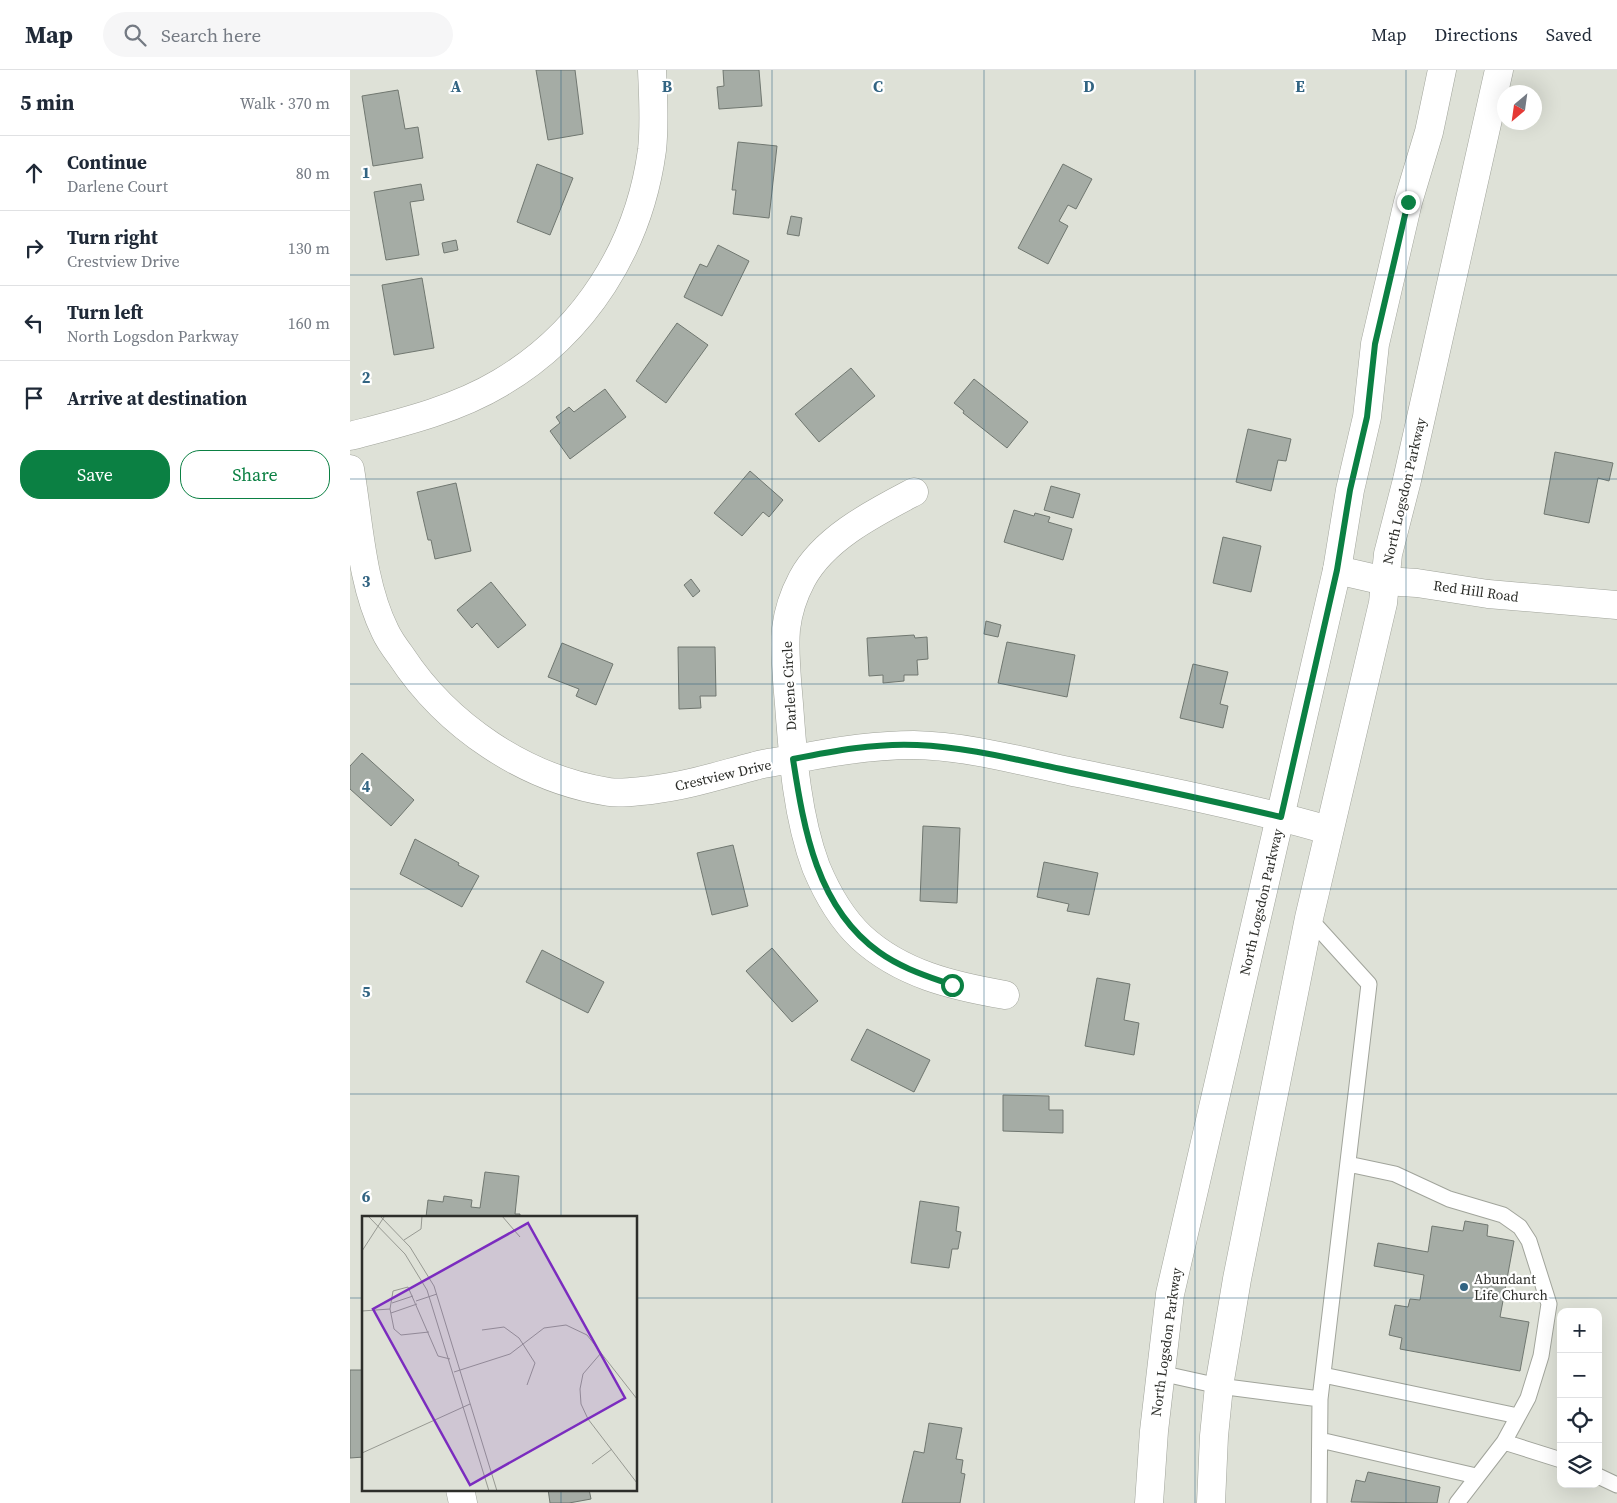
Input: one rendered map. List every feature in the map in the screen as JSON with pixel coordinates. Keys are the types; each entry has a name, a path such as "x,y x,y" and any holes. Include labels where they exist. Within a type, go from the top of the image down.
{"main road":[{"path":"350,436 441,409 499,384 527,366 579,318 601,289 620,257 645,186 652,148 654,109 652,70"},
{"name":"North Logsdon Parkway","path":"1149,1503 1160,1373 1172,1285 1337,570 1350,490 1367,417 1375,344 1408,202 1430,132 1442,70"},
{"name":"North Logsdon Parkway","path":"1211,1503 1214,1436 1219,1386 1237,1279 1309,918 1328,830 1383,603 1388,554 1407,480 1498,70"},
{"name":"Crestview Drive","path":"350,469 371,594 385,633 434,700 465,728 502,752 536,770 575,783 612,792 690,784 759,765 840,750 877,746 916,745 954,749 1028,762 1281,817 1328,830"},
{"name":"Darlene Circle","path":"914,492 880,511 838,539 818,556 803,578 792,602 786,636 793,759 802,817 816,867 828,891 859,936 879,952 902,966 952,985 1005,995"},
{"name":"Red Hill Road","path":"1337,570 1385,581 1417,582 1488,594 1617,605"},
{"path":"460,1490 463,1503"}],"lane":[{"path":"1309,918 1369,984 1320,1399 1319,1503"},
{"path":"1348,1164 1395,1174 1449,1199 1503,1215 1520,1227 1528,1241 1549,1304 1541,1356 1528,1398 1504,1442 1457,1503"},
{"path":"1160,1373 1219,1386 1320,1399"},
{"path":"1323,1375 1518,1416"},
{"path":"1320,1440 1476,1476"},
{"path":"1504,1442 1557,1459"},
{"path":"1602,1478 1617,1485"}],"building":[{"path":"536,70 575,70 583,134 548,140"},
{"path":"723,70 759,70 762,106 719,109 717,87 724,86"},
{"path":"398,90 405,129 418,127 423,158 373,166 362,96"},
{"path":"738,142 777,146 769,218 733,214 736,190 732,190"},
{"path":"537,164 573,178 550,235 517,222"},
{"path":"1063,164 1092,179 1076,209 1068,205 1059,221 1068,226 1048,264 1018,248"},
{"path":"421,184 424,200 410,202 419,255 386,260 374,192"},
{"path":"791,216 802,218 799,236 787,234"},
{"path":"456,240 458,250 444,253 442,243"},
{"path":"718,245 749,261 722,316 684,297 700,264 707,267"},
{"path":"422,278 434,348 394,355 382,285"},
{"path":"677,323 708,345 666,403 636,381"},
{"path":"851,368 875,396 819,442 795,414"},
{"path":"974,379 1028,422 1007,448 963,413 964,411 954,403"},
{"path":"605,389 626,417 570,459 550,431 560,423 556,417 569,407 574,412"},
{"path":"1248,429 1291,439 1286,461 1278,460 1271,491 1236,482"},
{"path":"1555,452 1613,463 1609,481 1598,478 1589,523 1544,514"},
{"path":"750,471 783,500 769,517 763,512 742,536 714,513"},
{"path":"456,483 471,551 435,559 431,540 428,540 417,492"},
{"path":"1051,486 1080,494 1073,518 1044,510"},
{"path":"1014,510 1034,516 1035,513 1050,517 1048,522 1072,529 1063,560 1004,542"},
{"path":"1223,537 1261,546 1251,592 1213,583"},
{"path":"691,579 700,591 693,597 684,585"},
{"path":"491,582 526,625 498,648 477,623 472,628 457,610"},
{"path":"986,621 1001,625 998,637 984,634"},
{"path":"914,635 915,638 927,637 928,659 917,660 918,675 904,675 904,681 883,683 883,675 869,676 867,638"},
{"path":"1007,642 1075,655 1067,697 998,683"},
{"path":"562,643 613,664 596,705 576,696 579,689 548,677"},
{"path":"678,647 715,647 716,696 700,696 701,708 679,709"},
{"path":"1193,664 1228,672 1220,704 1228,706 1223,728 1180,718"},
{"path":"362,753 414,800 391,826 350,789 350,766"},
{"path":"923,826 960,828 957,903 920,901"},
{"path":"415,839 479,876 462,907 400,874"},
{"path":"733,845 748,906 712,915 697,853"},
{"path":"1044,862 1098,873 1089,915 1067,911 1069,904 1037,897"},
{"path":"772,948 818,1001 792,1022 746,971"},
{"path":"542,950 604,982 588,1013 526,982"},
{"path":"1097,978 1130,984 1124,1020 1139,1023 1134,1055 1085,1046"},
{"path":"867,1029 930,1060 914,1092 851,1060"},
{"path":"1003,1095 1049,1096 1049,1110 1063,1110 1063,1133 1003,1131"},
{"path":"485,1172 519,1176 515,1214 520,1214 520,1216 426,1216 428,1200 443,1202 444,1196 472,1200 471,1207 480,1208"},
{"path":"920,1201 959,1207 956,1231 961,1232 958,1249 952,1249 949,1268 911,1263"},
{"name":"Abundant Life Church","path":"1465,1221 1488,1225 1487,1236 1514,1241 1500,1317 1529,1322 1520,1371 1400,1349 1402,1338 1389,1335 1395,1305 1408,1307 1410,1299 1420,1300 1424,1275 1374,1266 1378,1243 1428,1252 1432,1226 1463,1231"},
{"path":"350,1370 362,1370 362,1457 350,1458"},
{"path":"929,1423 962,1428 956,1459 963,1460 961,1473 965,1474 960,1503 902,1503 914,1451 924,1453"},
{"path":"1368,1472 1440,1487 1437,1503 1351,1502 1356,1480 1365,1482"},
{"path":"548,1490 589,1490 591,1499 569,1503 550,1503"}],"place":[{"name":"Abundant Life Church","path":"1464,1287"}],"route":[{"path":"952,985 902,966 879,952 859,936 842,914 816,867 802,817 793,759 840,750 877,746 916,745 954,749 1028,762 1281,817 1337,570 1350,490 1367,417 1375,344 1408,202"}]}
